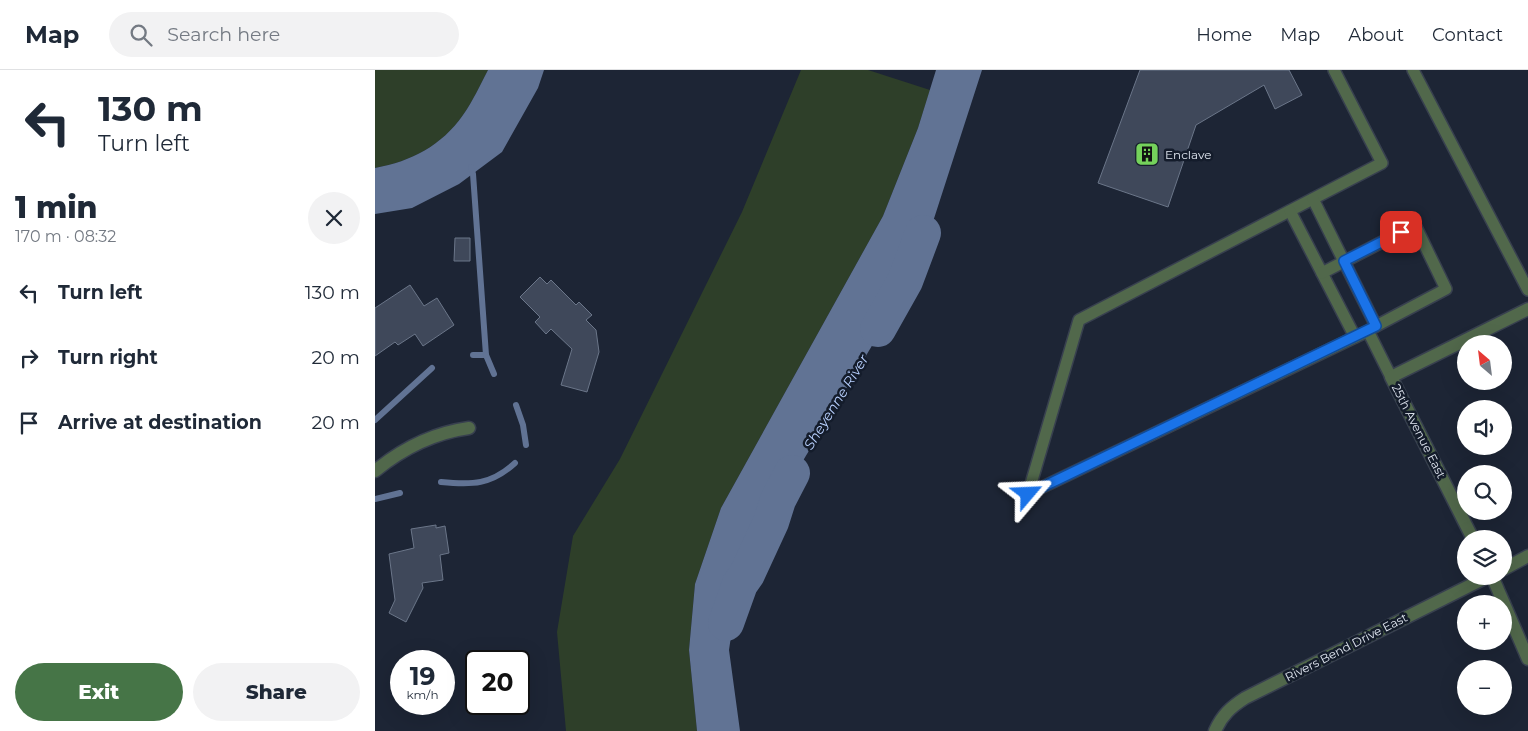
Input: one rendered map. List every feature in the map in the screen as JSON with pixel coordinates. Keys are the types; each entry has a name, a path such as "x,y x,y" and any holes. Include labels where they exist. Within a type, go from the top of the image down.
{"street":[{"path":"1391,377 1528,309"},
{"name":"25th Avenue East","path":"1391,377 1468,530"},
{"path":"375,471 396,454 425,439 452,430 469,428"},
{"path":"1512,565 1528,556"},
{"name":"Rivers Bend Drive East","path":"1215,731 1229,709 1245,698 1472,585"},
{"path":"1494,585 1528,659"}],"lane":[{"path":"1322,272 1415,225 1446,289 1372,329 1028,494 1079,320 1382,163 1335,70"},
{"path":"1413,70 1528,290"},
{"path":"1313,199 1344,261 1391,377"},
{"path":"1290,211 1355,337"}],"green space":[{"path":"375,70 488,70 467,110 435,144 401,161 375,168"},
{"path":"801,70 868,70 930,90 918,128 883,216 721,508 695,584 689,650 697,731 566,731 557,632 573,536 620,459 742,212"}],"water":[{"path":"488,70 544,70 538,88 502,152 459,184 412,208 375,214 375,168 401,161 435,144 467,110"},
{"path":"936,70 982,70 929,234 873,344 804,459 764,533 737,596 729,650 740,731 697,731 689,650 695,584 721,508 883,216 918,128"}],"building":[{"name":"Enclave","path":"1140,70 1289,70 1302,95 1275,109 1264,85 1196,125 1168,207 1098,183"},
{"path":"455,238 470,238 470,261 454,261"},
{"path":"540,277 547,284 551,280 576,305 579,302 592,315 586,320 596,330 599,352 587,392 561,385 572,349 551,329 546,334 535,322 540,317 520,297"},
{"path":"410,285 424,306 437,298 454,325 423,346 415,334 398,345 395,342 375,356 375,308"},
{"path":"436,525 436,528 445,526 449,553 440,555 443,580 422,583 423,588 406,622 389,613 395,600 389,554 414,548 411,529"}],"waterway":[{"path":"471,167 486,355 473,355"},
{"name":"Sheyenne River","path":"878,329 905,281 923,233"},
{"path":"486,355 494,374"},
{"path":"375,420 432,368"},
{"path":"516,405 523,425 526,445"},
{"path":"441,482 481,482 498,476 515,463"},
{"name":"Sheyenne River","path":"726,623 740,584 747,574 771,522 778,500 792,473"},
{"path":"375,499 400,493"}],"place":[{"name":"Enclave","path":"1147,154"}],"route":[{"path":"1028,494 1376,326 1344,261 1401,232"}]}
